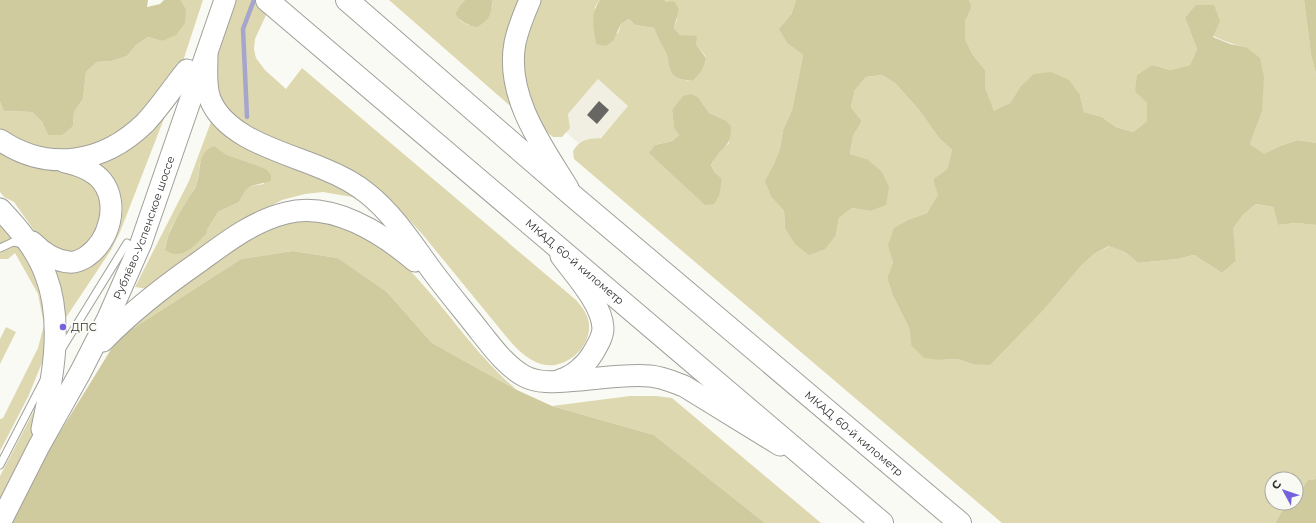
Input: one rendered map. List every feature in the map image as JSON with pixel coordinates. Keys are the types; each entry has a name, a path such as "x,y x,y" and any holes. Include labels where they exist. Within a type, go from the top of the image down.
{"highway":[{"name":"МКАД, 60-й километр","path":"268,0 882,523"},
{"name":"МКАД, 60-й километр","path":"346,0 573,196 960,523"}],"main road":[{"name":"Рублёво-Успенское шоссе","path":"39,446 69,370 127,242 187,70 209,0"},
{"name":"Рублёво-Успенское шоссе","path":"0,523 39,446 80,373 108,318 141,243 224,0"},
{"path":"530,0 521,22 515,44 514,66 516,83 524,109 535,135 573,196"},
{"path":"206,55 206,84 210,99 216,111 225,122 255,142 325,169 368,193 382,206 397,224 438,280 512,368 524,376 538,381 554,382 627,376 651,376 668,379 684,386 817,468"},
{"path":"59,160 85,158 105,151 125,140 145,122 187,70"},
{"path":"0,140 22,151 39,157 76,164 90,171 102,181 109,193 111,207 109,225 102,242 92,253 81,261 70,263 48,255 37,247 0,209"},
{"path":"80,373 102,342 123,320 156,292 230,240 262,221 286,213 306,211 328,213 377,232 402,250 438,280"},
{"path":"17,228 38,259 47,276 52,298 55,328 54,360 39,446"},
{"path":"552,243 592,298 600,314 603,328 600,342 591,357 568,377 554,382"}],"lane":[{"path":"0,248 13,242 29,245"},
{"path":"0,465 54,360 127,242"}],"shaded area":[{"path":"0,0 148,0 147,7 160,4 164,0 181,0 186,9 185,23 176,35 162,41 148,37 136,45 127,56 112,61 97,62 86,72 83,99 74,112 73,126 62,135 48,135 42,122 32,112 4,111 0,102"},
{"path":"181,0 203,0 182,64 140,115 102,144 63,151 26,145 0,130 0,102 4,111 32,112 42,122 48,135 73,126 74,112 83,99 86,72 97,62 112,61 127,56 136,45 148,37 162,41 186,9"},
{"path":"232,0 273,0 255,39 254,49 256,58 265,70 286,89 302,68 576,300 583,309 589,325 586,342 574,356 567,361 550,365 541,364 528,357 509,340 423,235 402,212 381,194 258,135 230,117 218,95 216,81 217,59 224,25"},
{"path":"389,0 465,0 455,14 461,21 468,25 492,7 493,0 523,0 515,110"},
{"path":"465,0 493,0 489,16 485,22 477,27 464,23 455,14"},
{"path":"539,0 600,0 595,7 596,44 618,33 621,24 629,19 635,25 654,28 667,55 673,75 693,81 698,76 706,57 696,44 680,35 674,28 677,19 665,0 796,0 791,15 788,44 803,55 792,110 783,130 780,148 774,164 772,198 784,211 785,228 836,235 839,218 852,208 870,211 867,159 850,154 853,136 862,121 851,107 855,90 866,77 882,75 896,84 919,110 939,138 952,150 947,169 933,179 939,195 927,213 910,219 889,245 893,262 887,278 893,296 909,328 911,345 940,360 957,359 972,364 1047,306 1081,266 1094,254 1110,246 1125,252 1138,263 1177,259 1194,255 1222,273 1236,261 1232,228 1243,215 1256,204 1273,207 1278,225 1296,223 1316,225 1316,479 1308,480 1304,485 1304,471 1264,471 1264,511 1282,511 1275,523 1002,523 574,159 573,151 581,142 588,139 601,138 628,106 598,79 568,114 570,128 562,137 553,137 549,134 538,117 525,81 524,58 530,29","holes":["699,98 709,113 725,120 729,143 715,157 711,165 715,173 655,145 672,141 679,135 674,127 672,110"]},
{"path":"600,0 674,1 679,9 674,28 680,35 697,36 696,44 706,58 700,73 693,81 673,75 667,55 654,28 635,25 629,19 621,24 613,41 606,46 596,44 593,17"},
{"path":"796,0 969,0 972,6 965,22 965,39 973,55 985,70 985,87 994,111 1010,103 1020,87 1034,74 1051,72 1069,80 1080,95 1084,112 1102,117 1116,127 1133,132 1147,121 1147,103 1135,92 1137,75 1153,65 1170,70 1190,65 1197,49 1185,18 1196,5 1214,5 1220,21 1213,37 1230,44 1246,47 1260,58 1264,77 1262,112 1250,144 1264,154 1280,146 1298,140 1316,143 1316,225 1296,223 1278,225 1273,207 1256,204 1243,215 1233,228 1236,261 1222,273 1194,255 1177,259 1138,263 1125,252 1109,246 1094,254 1081,266 1047,306 990,365 972,364 957,359 940,360 924,358 911,345 909,328 893,296 887,278 893,262 888,245 894,228 910,219 927,213 938,195 933,179 947,169 952,150 939,138 919,110 896,84 882,75 866,77 855,90 851,107 862,121 853,136 850,154 867,159 882,172 889,187 886,205 870,211 852,208 839,218 836,235 825,249 809,255 795,244 785,228 784,211 772,198 765,181 774,164 780,148 783,130 792,110 803,55 788,44 779,29 791,15"},
{"path":"969,0 1304,0 1311,55 1316,74 1316,143 1298,140 1280,146 1264,155 1250,144 1262,112 1262,95 1246,47 1214,36 1185,18 1197,49 1190,65 1170,70 1153,65 1135,92 1147,103 1147,121 1133,132 1116,127 1102,117 1084,112 1080,95 1020,87 1010,103 994,112 985,87 985,70 973,55 965,39 965,22 972,6"},
{"path":"1304,0 1316,0 1316,74 1311,55"},
{"path":"598,79 629,106 600,138 588,139 578,143 566,132 570,127 568,114"},
{"path":"691,94 699,98 709,113 725,120 731,126 730,139 711,165 715,173 722,179 719,196 714,204 705,205 649,153 655,145 672,141 679,135 674,128 672,110 683,96"},
{"path":"165,116 120,232 111,250 63,322 50,263 80,270 91,266 97,262 111,247 116,238 122,219 122,199 119,189 112,178 98,163 152,129"},
{"path":"212,119 321,173 371,207 352,197 323,192 305,194 282,200 226,229 148,289 135,287 189,181","holes":["225,154 252,164 264,184 251,186 246,190 239,202 218,212 207,230 165,250 171,228 197,184 200,162"]},
{"path":"0,146 19,162 77,173 99,188 104,223 83,251 65,253 41,240 14,202 4,197 0,192"},
{"path":"214,146 225,154 266,169 271,175 271,181 251,186 246,190 239,202 218,212 206,234 188,251 177,254 171,253 165,250 168,236 178,216 196,187 202,157"},
{"path":"0,215 43,279 46,353 28,397 0,451 0,419 3,418 38,348 44,325 38,294 15,253 8,259 0,259"},
{"path":"307,217 366,232 374,237 405,265 499,374 517,390 432,343 387,292 338,258 293,251 241,259 118,338 147,310 252,233"},
{"path":"293,251 338,258 387,292 432,343 517,390 552,406 654,435 765,523 12,523 47,453 118,338 241,259"},
{"path":"6,327 16,332 0,364 0,339"},
{"path":"630,396 656,396 672,398 821,523 765,523 654,435 552,406"},
{"path":"37,405 36,418 30,443 0,502 0,476"},
{"path":"1316,479 1316,523 1275,523 1282,511 1304,511 1304,485 1308,480"}],"building":[{"path":"599,101 609,110 597,124 587,115"}],"waterway":[{"path":"247,117 243,29 254,0"}],"place":[{"name":"ДПС","path":"63,327"}]}
